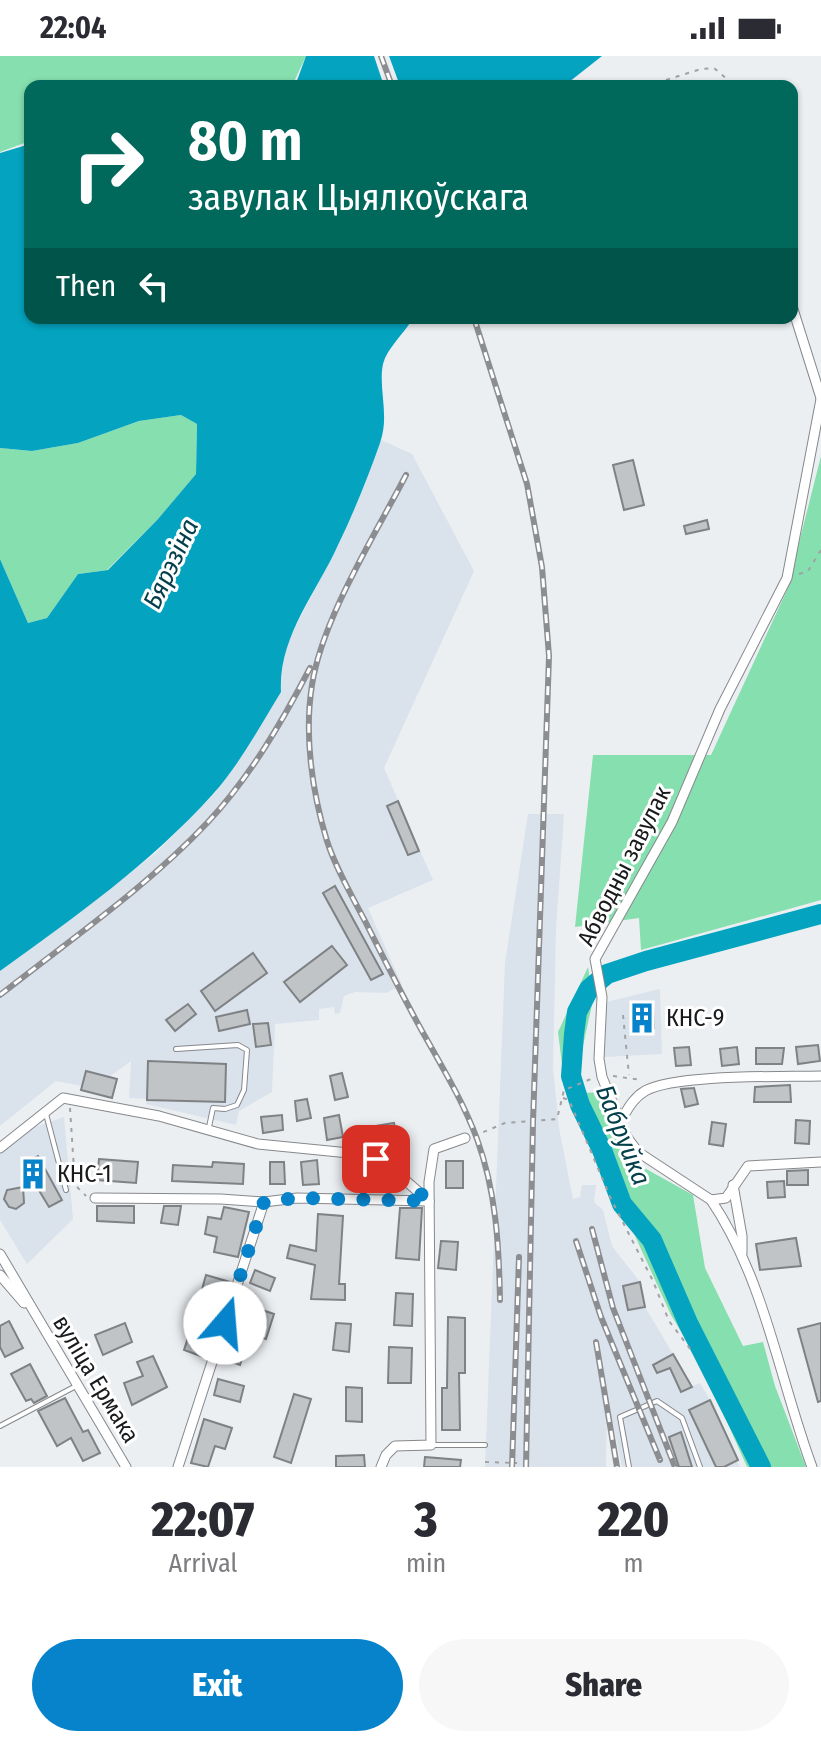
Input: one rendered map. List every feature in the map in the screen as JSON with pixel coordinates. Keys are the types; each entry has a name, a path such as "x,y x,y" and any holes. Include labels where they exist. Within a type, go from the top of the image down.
{"street":[{"name":"Абводны завулак","path":"711,1200 638,1152 626,1136 602,1077 599,1043 602,997 595,959 672,822 720,709 787,578 821,399 798,324"},
{"path":"621,1120 633,1100 650,1089 717,1079 821,1076"},
{"path":"0,1148 63,1098 124,1108 258,1144 349,1153 376,1159 429,1201"},
{"path":"381,1467 386,1455 395,1446 431,1445 429,1182 434,1149 465,1138"},
{"path":"812,1467 796,1423 780,1361 742,1256 711,1200 726,1198 748,1166 821,1162"},
{"path":"733,1185 742,1236 742,1256"},
{"path":"95,1198 264,1202 297,1198 429,1201"},
{"path":"178,1467 264,1202"},
{"name":"вуліца Ермака","path":"0,1254 126,1467"},
{"name":"вуліца Ермака","path":"0,1275 32,1311"}],"lane":[{"path":"176,1049 238,1045 247,1050 244,1090 237,1105 225,1109 213,1108 208,1130"},
{"path":"45,1112 66,1190"},
{"path":"0,1426 79,1384"},
{"path":"629,1467 620,1417 657,1401 682,1418 700,1467"},
{"path":"431,1445 485,1445"}],"path":[{"path":"666,80 714,68 728,80"},
{"path":"787,578 808,571 821,550"},
{"path":"623,1015 629,1077"},
{"path":"602,1077 640,1078 650,1089"},
{"path":"465,1138 505,1123 557,1119 564,1090 590,1079"},
{"path":"563,1098 569,1100 611,1199 653,1281 669,1321 691,1350"},
{"path":"70,1099 75,1185 83,1195 95,1198"},
{"path":"485,1462 517,1463"}],"shaded area":[{"path":"381,440 412,454 474,571 384,768 433,880 368,908 402,985 386,993 355,992 344,996 340,1013 335,1014 334,1007 319,1009 319,1020 275,1024 272,1092 239,1111 236,1125 146,1104 147,1099 129,1098 131,1061 109,1077 82,1086 56,1081 0,1126 0,971 156,853 215,793 281,692 280,680 288,641 338,545"},
{"path":"528,814 564,814 556,929 553,1068 559,1128 573,1199 580,1197 582,1185 596,1185 594,1202 603,1210 612,1246 640,1282 645,1307 692,1386 700,1383 710,1400 740,1467 622,1467 607,1395 606,1467 485,1467 505,963"},
{"path":"660,989 662,1054 604,1057 606,1002"},
{"name":"КНС-1","path":"64,1117 73,1219 27,1264 0,1220 0,1154 29,1129"}],"green space":[{"path":"0,56 306,56 295,80 24,80 24,143 0,152"},
{"path":"181,415 197,424 196,474 158,519 107,570 78,574 47,618 28,623 0,559 0,448 32,451 78,443 139,421"},
{"path":"821,456 821,900 641,950 639,918 575,927 593,755 711,755 787,590"},
{"path":"588,967 593,1000 579,1064 584,1093 601,1092 630,1160 693,1195 705,1268 743,1346 763,1342 775,1386 806,1467 747,1467 704,1370 671,1315 564,1080 558,1032"}],"water":[{"path":"306,56 602,56 572,80 297,80"},
{"name":"Бярэзіна","path":"24,146 24,324 409,324 383,364 383,433 371,469 338,545 292,634 282,672 281,692 249,744 213,794 164,843 111,888 0,971 0,559 28,623 47,618 78,574 108,570 196,474 197,424 181,415 139,421 78,443 32,451 0,448 0,153"}],"pier":[{"path":"374,56 389,56 398,80 382,80"}],"building":[{"path":"633,460 644,505 624,510 613,465"},
{"path":"707,520 709,529 686,534 684,526"},
{"path":"398,801 419,851 408,855 387,806"},
{"path":"335,886 383,974 371,980 323,893"},
{"path":"332,946 347,965 300,1002 284,982"},
{"path":"253,953 267,973 215,1011 201,991"},
{"path":"188,1004 196,1014 175,1031 166,1020"},
{"name":"КНС-9","path":"653,1006 654,1028 632,1029 631,1007"},
{"path":"247,1010 250,1024 219,1031 216,1017"},
{"path":"268,1023 271,1045 256,1047 253,1024"},
{"path":"818,1045 820,1061 798,1064 796,1047"},
{"path":"689,1047 691,1065 676,1066 674,1048"},
{"path":"737,1047 739,1064 722,1066 720,1049"},
{"path":"756,1048 784,1048 782,1064 756,1064"},
{"path":"148,1061 226,1064 225,1102 147,1100"},
{"path":"86,1071 117,1079 112,1098 81,1090"},
{"path":"342,1073 348,1097 335,1100 330,1076"},
{"path":"790,1085 791,1102 754,1102 755,1087"},
{"path":"694,1088 698,1104 685,1107 681,1089"},
{"path":"307,1099 311,1118 297,1121 295,1101"},
{"path":"282,1115 283,1130 263,1133 261,1117"},
{"path":"339,1115 343,1137 327,1140 324,1118"},
{"path":"796,1120 810,1121 809,1144 795,1143"},
{"path":"712,1122 726,1124 723,1146 709,1144"},
{"path":"394,1123 397,1139 366,1144 363,1128"},
{"name":"КНС-1","path":"38,1156 62,1200 49,1207 23,1164"},
{"path":"99,1159 138,1162 136,1183 97,1180"},
{"path":"317,1160 319,1184 303,1185 301,1162"},
{"path":"446,1161 463,1161 463,1188 446,1188"},
{"path":"213,1162 244,1164 243,1184 172,1181 173,1165 212,1167"},
{"path":"270,1162 284,1162 285,1184 270,1184"},
{"path":"808,1170 808,1185 787,1185 787,1171"},
{"path":"360,1171 381,1171 381,1192 360,1192"},
{"path":"784,1181 785,1197 768,1198 767,1182"},
{"name":"КНС-1","path":"23,1187 24,1203 16,1209 9,1207 4,1199 7,1190"},
{"path":"97,1206 134,1206 134,1223 97,1221"},
{"path":"164,1206 181,1206 178,1225 161,1223"},
{"path":"224,1207 249,1212 238,1257 214,1252 217,1237 205,1234 208,1217 221,1219"},
{"path":"400,1208 422,1208 419,1260 396,1258"},
{"path":"318,1214 343,1216 339,1284 345,1284 345,1300 311,1299 315,1265 287,1258 290,1245 316,1251"},
{"path":"796,1238 801,1266 760,1270 756,1244"},
{"path":"441,1241 458,1242 456,1270 438,1268"},
{"path":"255,1270 275,1278 270,1291 250,1283"},
{"path":"206,1275 230,1282 224,1300 201,1293"},
{"path":"640,1282 645,1307 628,1310 623,1286"},
{"path":"396,1293 413,1294 412,1326 394,1325"},
{"path":"244,1304 274,1314 266,1339 250,1334 240,1365 226,1360"},
{"path":"448,1317 465,1318 465,1373 459,1373 460,1430 442,1430 442,1388 447,1388"},
{"path":"9,1321 23,1348 5,1357 0,1347 0,1326"},
{"path":"125,1323 132,1342 103,1355 95,1335"},
{"path":"336,1323 351,1324 349,1352 333,1350"},
{"path":"821,1323 821,1401 818,1402 798,1329"},
{"path":"190,1332 209,1338 203,1357 184,1350"},
{"path":"389,1347 412,1348 411,1383 388,1383"},
{"path":"673,1354 692,1387 681,1392 670,1368 657,1373 653,1365"},
{"path":"153,1356 167,1387 132,1405 124,1383 143,1376 137,1362"},
{"path":"30,1364 47,1396 34,1403 31,1399 26,1401 11,1374"},
{"path":"218,1379 244,1386 240,1402 214,1395"},
{"path":"346,1387 362,1388 362,1422 346,1421"},
{"path":"294,1394 311,1399 291,1463 274,1457"},
{"path":"65,1398 83,1432 88,1430 100,1453 83,1461 71,1438 57,1446 38,1411"},
{"path":"710,1400 738,1460 724,1467 716,1467 689,1410"},
{"path":"204,1419 232,1428 225,1449 215,1446 208,1467 191,1463"},
{"path":"681,1432 692,1467 679,1467 669,1437"},
{"path":"364,1455 365,1467 336,1467 336,1456"},
{"path":"425,1457 461,1460 460,1467 424,1467"}],"waterway":[{"name":"Бабруйка","path":"761,1467 688,1323 652,1240 622,1204 571,1076 574,1034 577,1012 589,989 607,974 821,914"}],"railway":[{"path":"381,56 390,80"},
{"path":"476,324 527,484 542,567 549,656 533,1122 526,1467"},
{"path":"406,475 338,605 318,659 310,704 311,763 322,822 335,862 477,1139 495,1218 500,1300"},
{"path":"0,995 134,891 208,822 238,787 264,748 310,668"},
{"path":"592,1229 613,1308 675,1467"},
{"path":"576,1241 601,1317 660,1460"},
{"path":"512,1467 519,1257"},
{"path":"596,1342 617,1467"}],"place":[{"name":"КНС-9","path":"642,1018"},
{"name":"КНС-1","path":"33,1174"}],"route":[{"path":"225,1323 264,1202 297,1198 429,1201 376,1159"}]}
